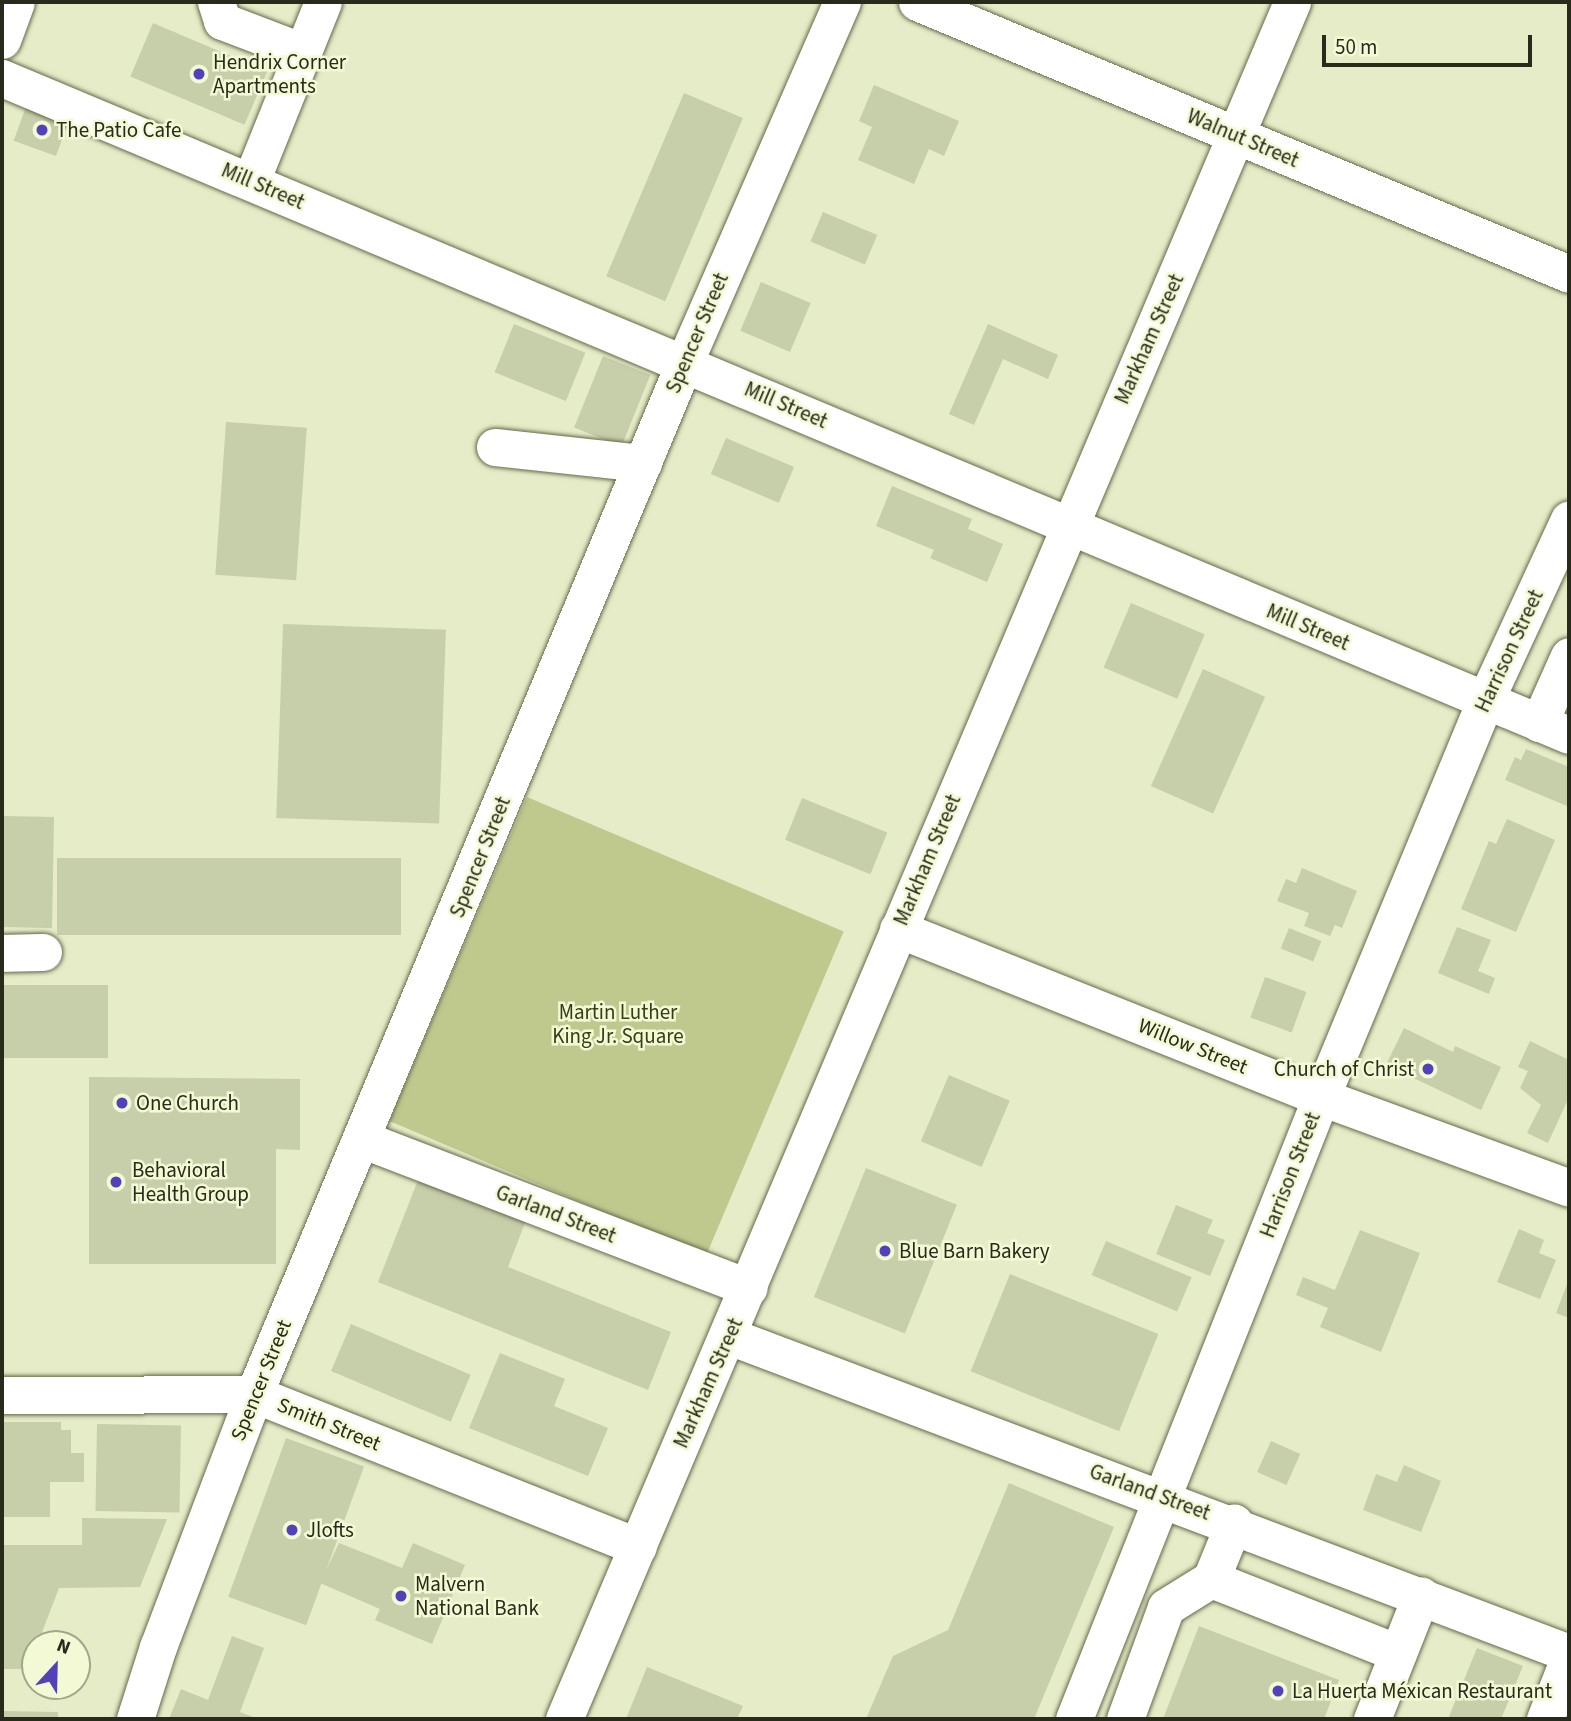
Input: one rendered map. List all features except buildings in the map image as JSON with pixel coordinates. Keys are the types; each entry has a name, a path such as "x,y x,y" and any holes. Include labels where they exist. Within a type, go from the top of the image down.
{"street":[{"path":"2,40 16,2"},
{"path":"216,2 222,21 303,52"},
{"path":"251,181 323,2"},
{"name":"Spencer Street","path":"135,1719 254,1394 364,1140 685,361 842,2"},
{"name":"Walnut Street","path":"917,2 1569,274"},
{"name":"Markham Street","path":"564,1719 749,1288 1067,527 1292,2"},
{"name":"Mill Street","path":"2,78 685,361 1067,527 1554,729"},
{"path":"495,447 643,463"},
{"name":"Harrison Street","path":"1074,1719 1321,1097 1485,701 1569,519"},
{"path":"1554,729 1569,656"},
{"name":"Willow Street","path":"898,929 1321,1097 1569,1188"},
{"path":"2,953 43,952"},
{"name":"Garland Street","path":"364,1140 749,1288"},
{"name":"Garland Street","path":"729,1335 1234,1523 1569,1656"},
{"name":"Smith Street","path":"2,1395 254,1394 638,1547"},
{"path":"1125,1719 1166,1607 1211,1580 1234,1523"},
{"path":"1211,1580 1398,1653"},
{"path":"1372,1719 1421,1595"},
{"path":"1545,1719 1569,1656"}],"green space":[{"name":"Martin Luther King Jr. Square","path":"527,797 844,931 706,1255 389,1121"}],"place":[{"name":"Hendrix Corner Apartments","path":"199,74"},
{"name":"The Patio Cafe","path":"42,130"},
{"name":"Church of Christ","path":"1428,1069"},
{"name":"One Church","path":"122,1103"},
{"name":"Behavioral Health Group","path":"116,1182"},
{"name":"Blue Barn Bakery","path":"885,1251"},
{"name":"Jlofts","path":"292,1530"},
{"name":"Malvern National Bank","path":"401,1596"},
{"name":"La Huerta Méxican Restaurant","path":"1278,1691"}]}
